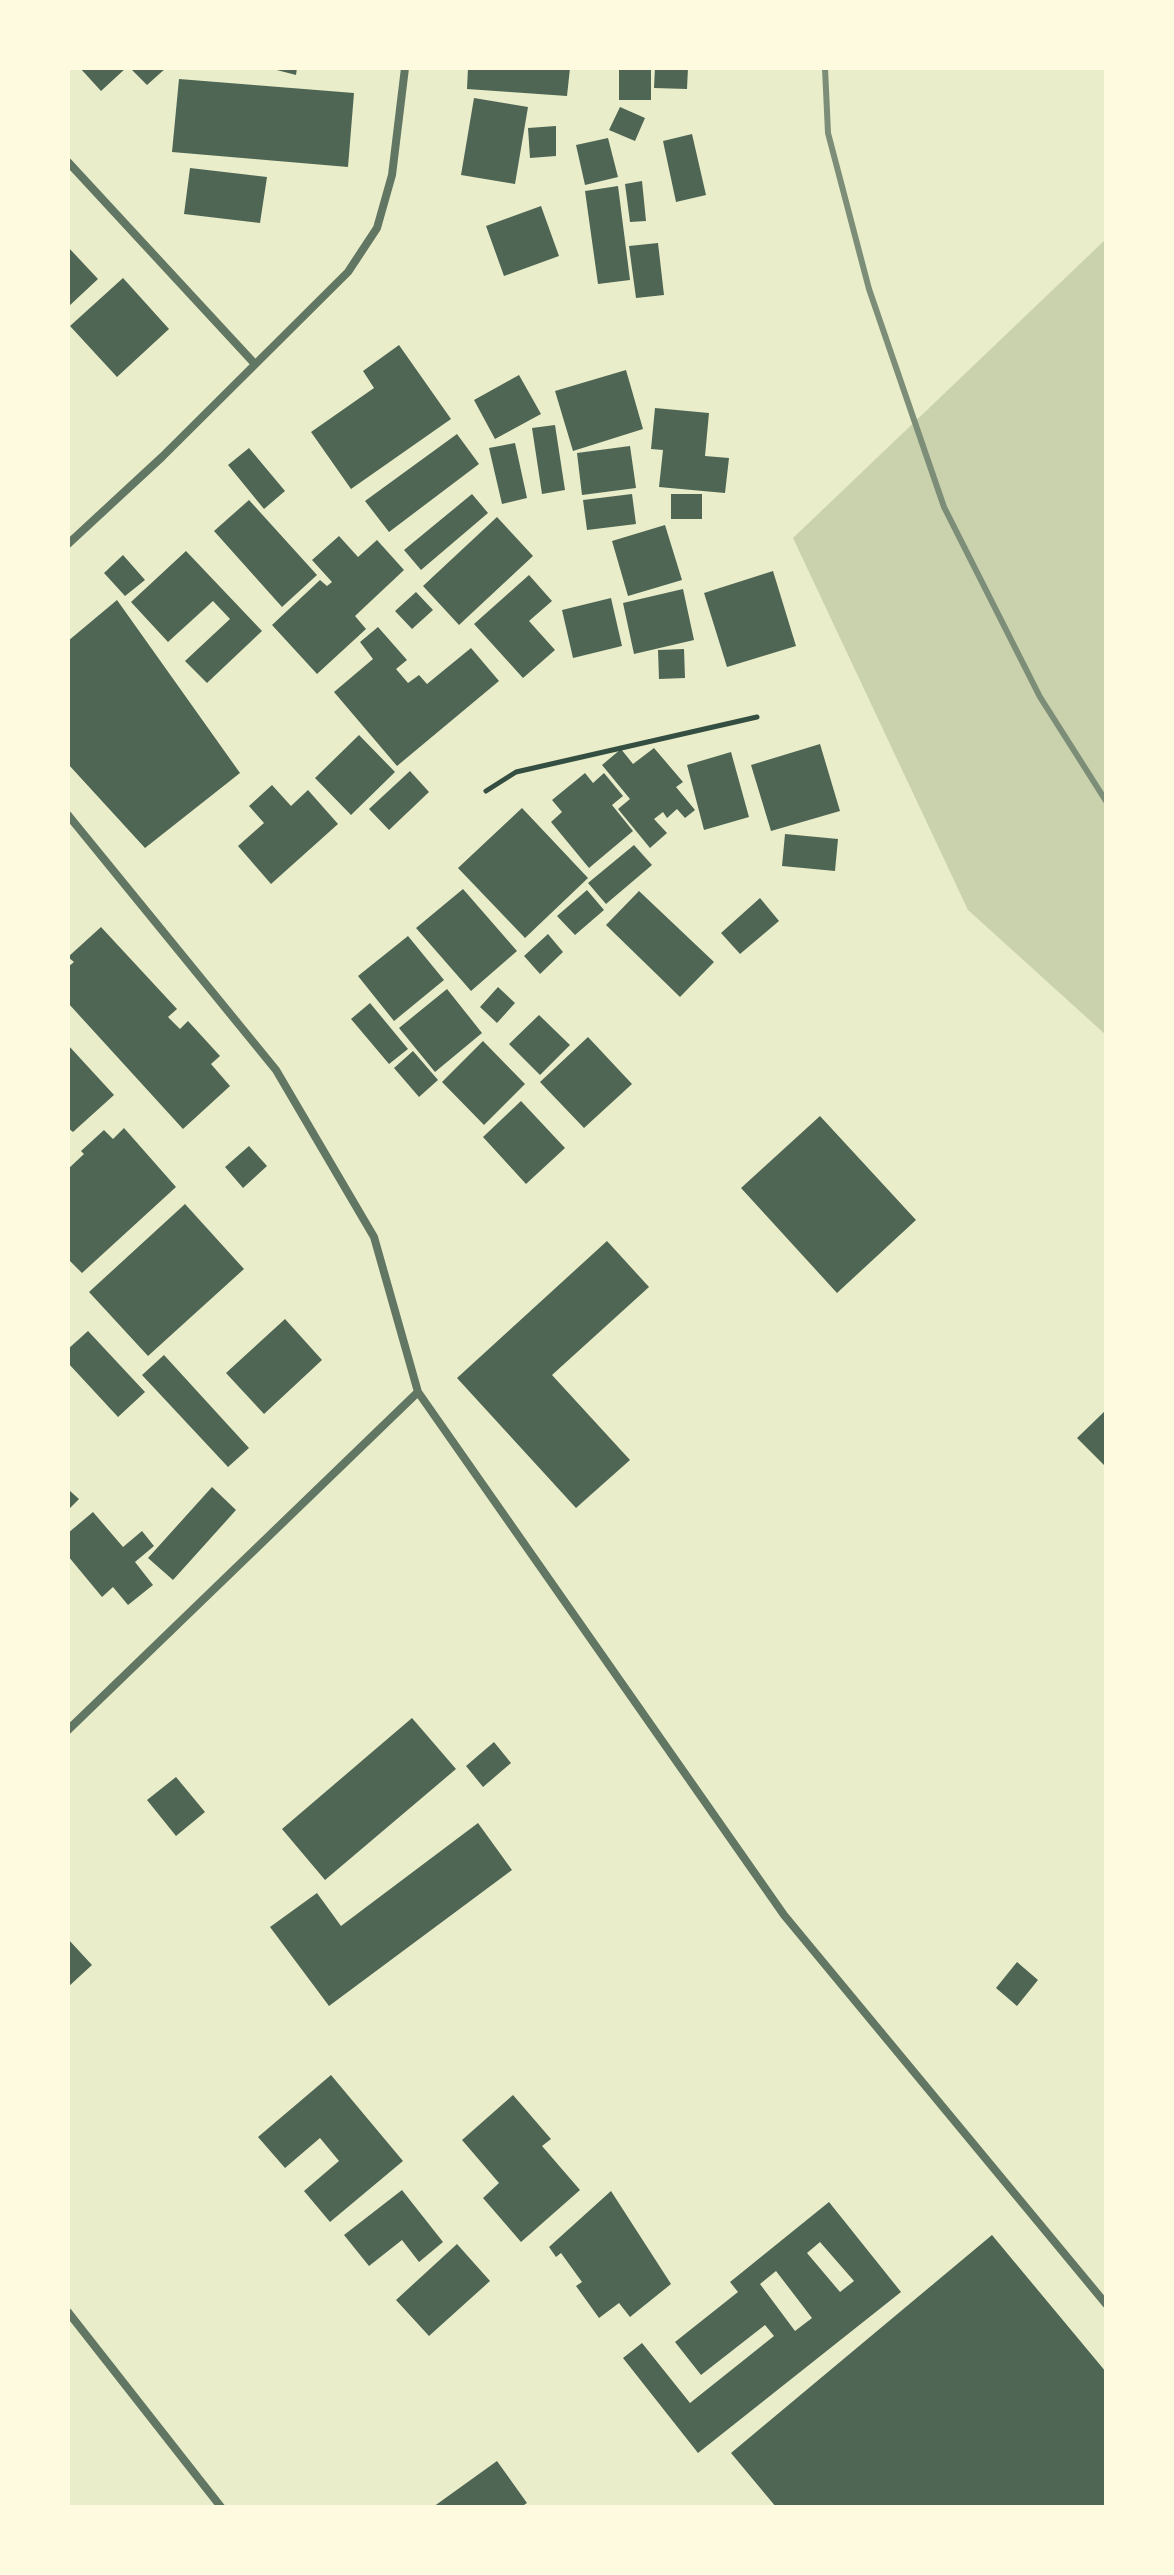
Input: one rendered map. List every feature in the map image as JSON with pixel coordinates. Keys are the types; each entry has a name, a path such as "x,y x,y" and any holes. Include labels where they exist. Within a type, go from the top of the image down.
{"street":[{"path":"68,544 162,457 348,272 377,228 392,175 405,68"},
{"path":"68,162 254,363"},
{"path":"68,815 276,1070 374,1237 418,1392 784,1915 1106,2304"},
{"path":"68,1730 418,1392"},
{"path":"68,2312 221,2507"}],"path":[{"path":"486,791 516,772 757,717"}],"green space":[{"path":"1106,239 1106,1035 968,910 793,538"}],"building":[{"path":"80,68 126,68 101,91"},
{"path":"130,68 166,68 147,85"},
{"path":"269,68 297,68 296,75"},
{"path":"468,68 570,68 567,96 467,89"},
{"path":"619,68 651,68 651,100 619,100"},
{"path":"655,68 688,68 687,89 654,88"},
{"path":"179,79 354,93 348,167 172,152"},
{"path":"474,98 528,107 515,184 461,175"},
{"path":"620,107 645,118 635,141 609,130"},
{"path":"556,126 556,156 530,158 528,128"},
{"path":"692,134 706,195 676,202 663,141"},
{"path":"608,138 618,177 585,185 576,145"},
{"path":"190,168 267,177 260,223 184,214"},
{"path":"642,181 646,221 630,222 625,184"},
{"path":"618,186 630,280 598,284 585,191"},
{"path":"541,206 559,256 504,276 486,226"},
{"path":"658,243 664,295 636,298 629,246"},
{"path":"68,247 98,279 68,307"},
{"path":"123,278 169,329 117,377 70,326"},
{"path":"399,345 451,419 351,489 311,432 374,388 363,371"},
{"path":"626,370 643,429 573,451 555,391"},
{"path":"519,375 541,414 495,439 474,400"},
{"path":"655,408 709,413 705,456 729,458 725,493 659,487 663,450 651,449"},
{"path":"555,425 565,490 542,494 532,428"},
{"path":"457,434 479,464 389,532 365,501"},
{"path":"515,443 527,498 502,504 489,448"},
{"path":"630,446 636,488 582,495 577,453"},
{"path":"249,448 285,491 264,509 228,465"},
{"path":"472,494 488,513 421,570 404,550"},
{"path":"632,494 636,524 587,530 583,500"},
{"path":"671,494 702,494 702,519 671,519"},
{"path":"249,500 317,575 282,607 214,531"},
{"path":"497,517 533,556 459,625 423,586"},
{"path":"665,525 682,580 628,596 612,541"},
{"path":"339,536 358,557 377,540 404,570 355,616 366,629 317,674 272,625 320,580 327,586 332,582 312,560"},
{"path":"186,551 262,631 207,683 185,661 230,619 213,601 168,642 131,602"},
{"path":"123,555 145,580 125,596 104,573"},
{"path":"773,571 796,646 727,667 704,593"},
{"path":"529,575 552,601 529,621 555,650 523,678 474,624"},
{"path":"683,589 694,640 634,654 623,603"},
{"path":"416,592 433,610 412,629 395,611"},
{"path":"611,598 622,646 573,658 562,610"},
{"path":"117,600 240,773 145,848 68,764 68,641"},
{"path":"378,627 407,660 396,669 408,683 419,675 427,684 471,648 499,681 397,766 334,692 373,659 360,642"},
{"path":"684,649 685,678 659,679 658,650"},
{"path":"359,735 395,772 351,815 315,778"},
{"path":"820,744 840,811 771,831 751,765"},
{"path":"654,748 683,782 676,787 695,810 685,818 677,809 667,818 663,812 654,819 667,833 650,848 618,809 630,799 602,765 621,749 633,764"},
{"path":"731,752 749,817 704,830 687,765"},
{"path":"410,771 429,792 389,830 369,809"},
{"path":"585,773 593,783 604,773 623,796 612,805 633,831 589,868 551,822 562,812 552,800"},
{"path":"272,785 291,806 308,790 338,824 271,884 238,846 264,823 249,806"},
{"path":"522,808 588,878 525,938 458,868"},
{"path":"785,834 838,839 835,871 782,866"},
{"path":"634,845 652,865 606,904 588,883"},
{"path":"463,889 517,951 471,991 416,928"},
{"path":"587,890 604,910 575,935 557,916"},
{"path":"639,891 714,962 680,997 606,925"},
{"path":"760,898 779,921 740,954 721,933"},
{"path":"101,927 177,1009 168,1017 180,1029 188,1021 220,1056 211,1064 230,1086 183,1129 68,1003 68,967 74,962 68,957"},
{"path":"548,934 563,952 540,974 524,956"},
{"path":"408,936 444,980 394,1021 358,976"},
{"path":"498,987 515,1003 497,1023 480,1007"},
{"path":"447,989 482,1033 435,1072 399,1028"},
{"path":"370,1003 408,1049 389,1064 351,1019"},
{"path":"539,1015 570,1045 540,1075 509,1044"},
{"path":"588,1037 632,1084 584,1128 540,1082"},
{"path":"483,1041 525,1084 484,1125 442,1082"},
{"path":"68,1045 114,1095 73,1132 68,1128"},
{"path":"413,1051 438,1080 419,1097 394,1068"},
{"path":"521,1101 565,1148 526,1184 483,1137"},
{"path":"820,1116 916,1220 837,1293 741,1188"},
{"path":"124,1128 176,1187 82,1273 68,1259 68,1169 84,1154 81,1151 104,1130 113,1139"},
{"path":"249,1146 267,1166 243,1188 225,1167"},
{"path":"185,1204 244,1269 148,1356 89,1292"},
{"path":"607,1241 649,1287 552,1375 630,1460 576,1508 457,1378"},
{"path":"285,1319 322,1360 264,1414 226,1373"},
{"path":"88,1331 145,1392 118,1417 68,1363 68,1349"},
{"path":"164,1355 249,1448 228,1467 142,1375"},
{"path":"1106,1410 1106,1467 1077,1438"},
{"path":"212,1487 236,1510 173,1580 148,1558"},
{"path":"70,1491 79,1499 68,1510 68,1493"},
{"path":"93,1512 123,1547 142,1531 154,1546 135,1562 153,1585 128,1605 113,1587 102,1597 68,1556 68,1533"},
{"path":"412,1718 456,1769 325,1880 282,1829"},
{"path":"494,1742 511,1763 483,1787 466,1766"},
{"path":"176,1777 205,1812 176,1836 147,1800"},
{"path":"478,1823 512,1870 329,2006 270,1927 317,1893 341,1926"},
{"path":"68,1939 92,1965 68,1987"},
{"path":"1017,1962 1038,1980 1017,2006 996,1988"},
{"path":"331,2075 403,2161 330,2222 304,2191 339,2161 320,2138 285,2168 258,2137"},
{"path":"513,2095 551,2139 542,2146 580,2190 521,2242 483,2198 499,2183 462,2140"},
{"path":"402,2190 443,2242 419,2262 402,2240 369,2266 344,2235"},
{"path":"611,2191 671,2284 630,2317 619,2303 599,2318 576,2286 582,2282 561,2253 556,2257 549,2247"},
{"path":"829,2202 901,2292 698,2453 623,2358 642,2343 690,2403 774,2336 765,2325 701,2375 675,2342 738,2292 730,2282","holes":["820,2242 854,2281 840,2292 807,2253","776,2271 812,2318 795,2331 760,2284"]},
{"path":"992,2235 1106,2372 1106,2507 776,2507 731,2453"},
{"path":"457,2244 490,2281 429,2336 396,2300"},
{"path":"497,2461 527,2503 521,2507 433,2507"}],"railway":[{"path":"825,68 828,133 869,289 944,507 1040,697 1106,801"}]}
